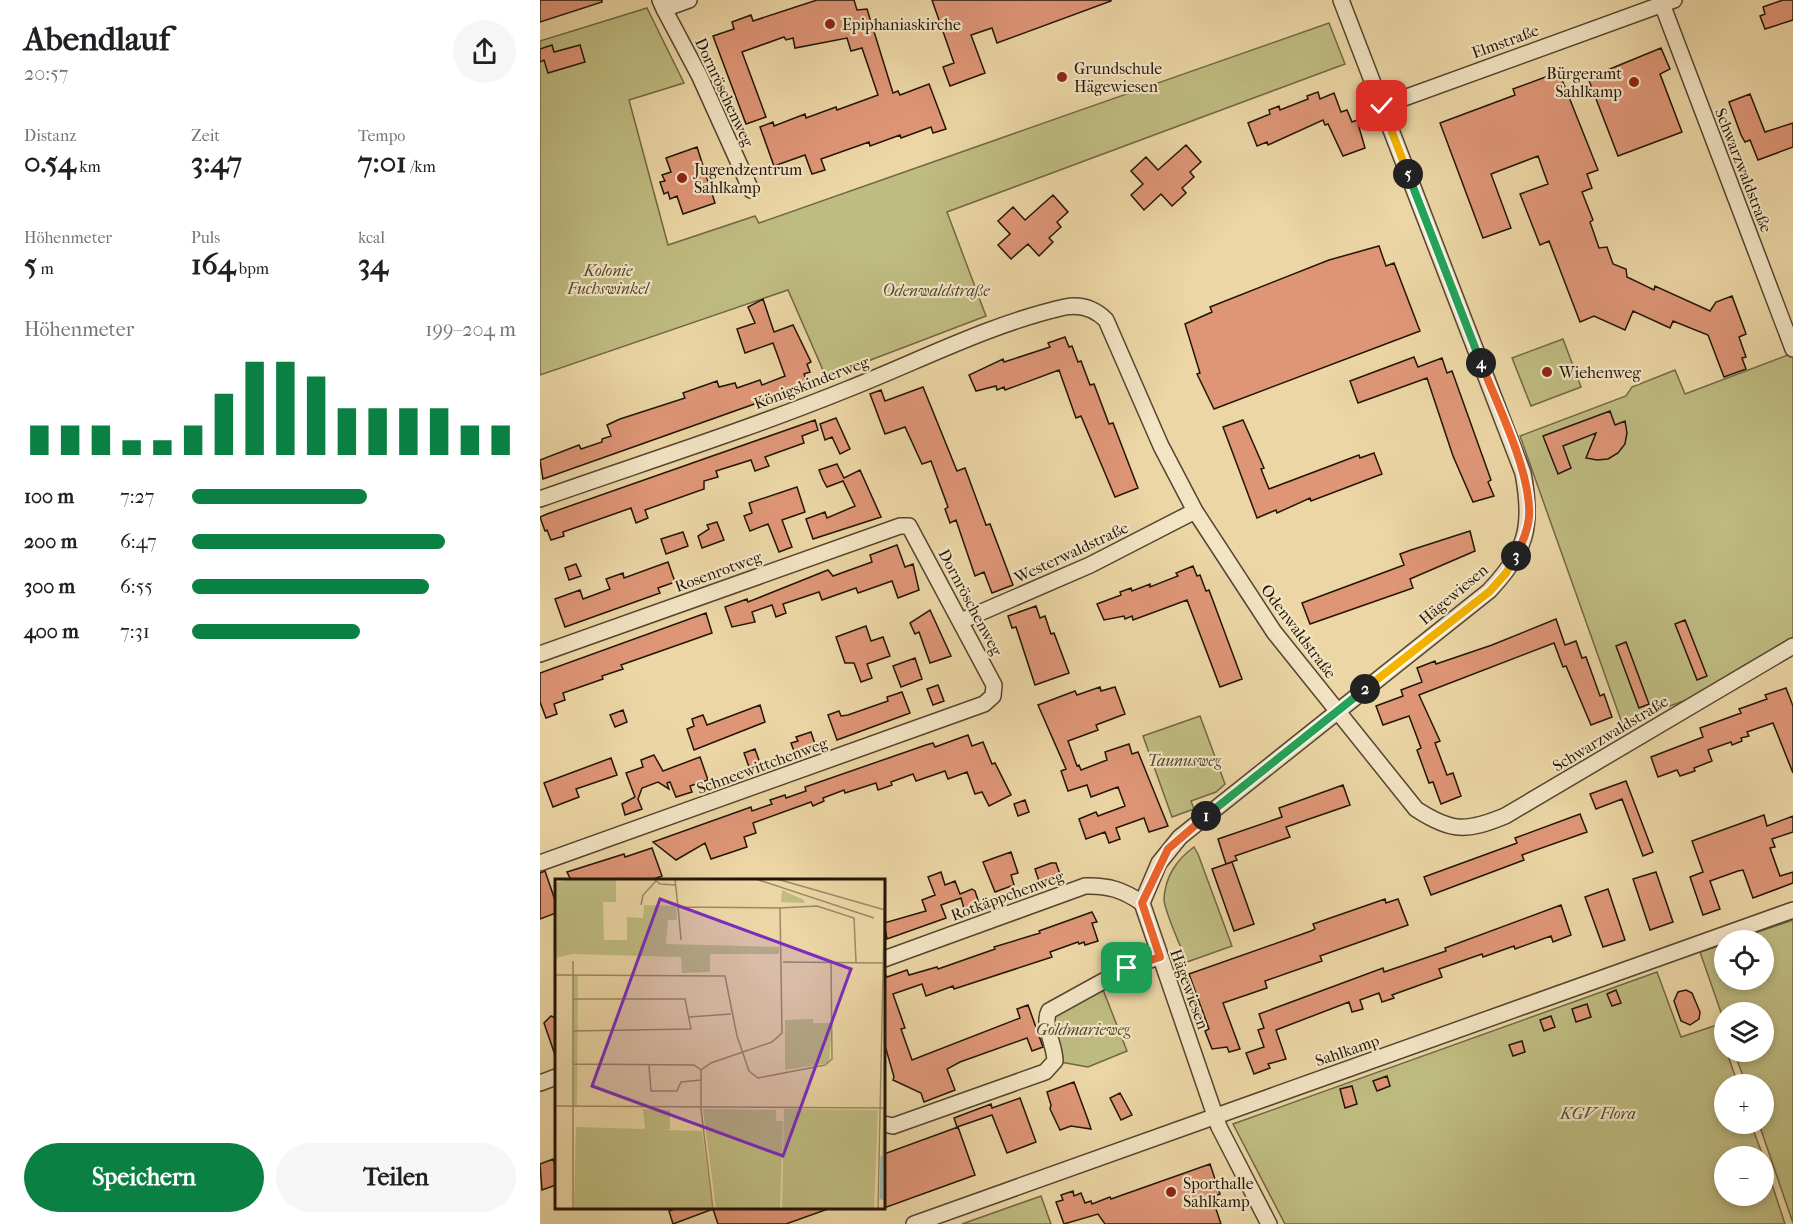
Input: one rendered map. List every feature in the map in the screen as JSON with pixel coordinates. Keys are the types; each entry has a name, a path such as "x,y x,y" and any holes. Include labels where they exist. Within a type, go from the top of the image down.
{"street":[{"path":"662,4 689,0"},
{"name":"Hägewiesen","path":"1269,1224 1215,1114 1142,903 1168,849 1336,710 1490,591 1506,573 1517,554 1529,517 1523,473 1341,0"},
{"name":"Elmstraße","path":"1382,106 1668,2"},
{"name":"Schwarzwaldstraße","path":"1668,2 1793,349"},
{"name":"Dornröschenweg","path":"662,4 699,75 751,190"},
{"name":"Königskinderweg","path":"540,499 847,390 1004,326 1066,307 1081,306 1096,310"},
{"name":"Odenwaldstraße","path":"1096,310 1106,320 1112,331 1161,446 1195,511 1274,632 1416,809 1439,824"},
{"name":"Westerwaldstraße","path":"961,621 1090,566 1195,511"},
{"name":"Dornröschenweg","path":"909,526 994,685 993,696"},
{"name":"Rosenrotweg","path":"540,654 889,530 909,526"},
{"name":"Schwarzwaldstraße","path":"1439,824 1455,828 1482,826 1505,816 1793,646"},
{"name":"Schneewittchenweg","path":"540,863 984,704 993,696"},
{"name":"Rotkäppchenweg","path":"885,959 1085,886 1103,886 1124,891 1142,903"},
{"name":"Sahlkamp","path":"914,1224 1215,1114 1793,910"},
{"path":"885,1124 893,1126 1045,1072 1055,1061 1055,1047 1046,1020 1049,1011 1127,968 1160,957"},
{"path":"540,1083 555,1077"}],"green space":[{"name":"Kolonie Fuchswinkel","path":"647,8 684,83 629,100 668,245 755,216 759,223 1329,23 1345,64 947,212 986,316 826,377 788,290 540,375 540,41"},
{"name":"Wiehenweg","path":"1563,339 1581,387 1531,406 1512,358"},
{"path":"1793,353 1793,646 1723,687 1622,723 1520,436 1626,396 1632,387 1675,370 1685,394"},
{"name":"Taunusweg","path":"1200,716 1225,784 1216,792 1191,801 1194,809 1172,817 1143,736"},
{"path":"1194,847 1232,946 1187,962 1170,921 1164,899 1169,876 1173,869"},
{"path":"1793,920 1793,1223 1774,1168 1774,1146 1767,1146 1762,1134 1774,1134 1774,1074 1742,1074 1738,1062 1774,1062 1774,1002 1717,1002 1700,952 1714,948 1714,990 1774,990 1774,930 1764,930"},
{"name":"KGV Flora","path":"1657,972 1681,1037 1714,1026 1714,1062 1730,1062 1734,1074 1714,1074 1714,1134 1755,1134 1759,1146 1714,1146 1714,1206 1774,1206 1774,1190 1785,1224 1285,1224 1233,1124"},
{"name":"Goldmarieweg","path":"1100,982 1127,1051 1088,1067 1055,1061 1046,1015"},
{"path":"1041,1196 1051,1224 962,1224"}],"building":[{"path":"540,0 602,0 602,2 540,22"},
{"path":"817,0 854,0 857,10 867,9 893,93 898,91 900,95 929,84 946,129 933,133 931,127 870,146 869,142 821,159 825,170 812,174 805,155 774,166 760,127 773,122 774,126 805,114 806,118 836,107 837,110 878,95 862,48 851,51 847,38 795,48 793,38 786,40 784,37 742,52 766,117 746,124 713,36 734,29 732,22 751,15 753,21"},
{"path":"932,0 1111,1 997,43 992,28 971,35 985,73 950,86 943,67 954,63"},
{"path":"1783,0 1793,0 1793,20 1765,29 1760,16 1765,14 1763,7"},
{"path":"552,45 554,52 580,45 585,62 548,73 544,60 540,62 540,49"},
{"path":"1661,48 1670,69 1660,74 1682,132 1618,156 1588,78"},
{"path":"1559,72 1598,170 1587,174 1592,188 1582,192 1593,220 1590,222 1599,248 1607,247 1613,264 1626,269 1627,277 1654,290 1655,286 1710,311 1716,302 1732,296 1746,334 1739,337 1746,357 1742,358 1746,369 1724,377 1708,335 1673,321 1670,328 1633,311 1625,330 1594,316 1580,322 1549,241 1540,245 1520,194 1548,184 1538,156 1491,174 1511,228 1483,238 1440,123 1515,95 1513,89"},
{"path":"1318,92 1320,99 1334,93 1341,112 1347,110 1352,122 1357,120 1365,148 1343,156 1328,124 1325,125 1323,120 1268,145 1267,142 1257,146 1248,123 1270,114 1269,110 1279,106 1280,110 1308,99 1307,96"},
{"path":"1750,94 1765,132 1793,123 1793,147 1758,160 1750,140 1745,142 1741,135 1729,102"},
{"path":"1186,145 1201,162 1190,172 1194,177 1182,188 1186,193 1172,206 1161,194 1144,210 1131,195 1143,184 1131,171 1146,157 1158,170"},
{"name":"Jugendzentrum Sahlkamp","path":"697,147 715,203 683,214 677,196 670,199 668,192 664,194 660,182 665,181 662,175 671,172 666,158"},
{"path":"1053,195 1068,212 1057,222 1061,227 1049,238 1053,242 1039,256 1028,244 1011,259 998,245 1010,234 998,221 1013,207 1025,220"},
{"path":"1379,246 1386,266 1394,263 1420,331 1214,409 1197,374 1200,373 1185,324 1212,312 1210,307 1329,260"},
{"path":"763,299 774,332 793,325 811,362 807,364 810,372 804,374 808,385 543,479 540,460 579,445 581,449 602,442 602,439 611,436 607,425 620,419 685,398 683,393 717,381 719,387 735,383 737,388 760,380 762,385 785,376 773,343 745,353 737,329 755,323 748,307"},
{"path":"1065,337 1069,347 1072,346 1078,362 1081,361 1090,385 1094,384 1109,424 1113,423 1138,488 1115,497 1081,416 1076,418 1059,370 1005,390 1004,387 997,390 996,386 976,391 969,375 1003,359 1004,362 1050,347 1048,343"},
{"path":"1414,357 1418,367 1442,358 1447,373 1452,371 1491,480 1488,482 1494,496 1473,502 1453,456 1427,378 1358,403 1350,381"},
{"path":"923,387 957,471 965,468 986,525 990,524 1013,585 992,593 984,572 975,576 956,520 950,523 945,509 948,507 931,461 922,464 905,427 885,434 870,394 881,390 885,401"},
{"path":"1610,411 1615,425 1625,421 1627,433 1625,444 1618,453 1608,459 1586,458 1596,433 1563,446 1571,468 1558,474 1543,436"},
{"path":"836,418 850,449 840,454 832,437 825,440 820,424"},
{"path":"815,420 818,430 802,436 804,443 765,457 769,466 755,471 751,460 716,471 718,477 704,481 704,489 645,510 648,518 636,523 631,508 563,532 564,536 551,540 547,530 545,531 540,517 547,514"},
{"path":"1243,420 1264,468 1261,469 1269,489 1359,455 1360,458 1374,453 1382,474 1311,501 1310,498 1277,513 1276,510 1257,518 1223,427"},
{"path":"837,464 844,478 860,470 881,517 813,539 806,519 825,512 827,518 855,506 843,481 827,487 823,480 819,470"},
{"path":"797,487 805,512 782,520 792,547 779,552 768,524 750,531 744,516 752,513 749,503"},
{"path":"717,522 724,540 702,548 698,536 709,529 707,525"},
{"path":"1470,531 1475,551 1410,579 1413,588 1310,624 1302,603 1404,565 1400,554"},
{"path":"683,532 688,546 666,554 661,539"},
{"path":"897,545 905,567 913,564 919,590 898,598 892,581 858,593 856,588 822,600 819,592 783,604 786,613 776,617 772,605 752,612 755,622 732,627 725,607 747,599 748,602 828,570 833,576 872,562 870,555"},
{"path":"668,562 675,582 658,588 660,593 565,627 555,599 580,590 583,599 610,589 606,579 623,573 624,578"},
{"path":"576,564 581,576 569,580 565,568"},
{"path":"1193,566 1197,576 1200,575 1206,591 1209,590 1242,679 1220,687 1187,600 1133,620 1132,616 1125,619 1124,616 1104,620 1097,604 1121,595 1120,592 1131,588 1132,591 1150,584 1150,587 1178,576 1176,573"},
{"path":"1036,606 1040,618 1045,616 1051,634 1054,633 1069,673 1035,685 1016,627 1012,628 1008,616"},
{"path":"930,610 951,656 930,663 919,632 915,634 910,623"},
{"path":"706,613 712,633 621,665 623,669 602,676 603,679 563,693 565,700 554,704 557,714 546,718 540,702 540,673"},
{"path":"1556,619 1565,645 1576,641 1582,658 1586,657 1600,696 1604,694 1612,717 1591,725 1554,643 1419,695 1440,741 1435,743 1447,775 1453,773 1461,796 1441,804 1433,782 1429,783 1417,750 1421,748 1409,716 1383,725 1376,706 1403,696 1401,690 1422,682 1417,668 1492,645"},
{"path":"1685,620 1707,676 1697,680 1675,624"},
{"path":"866,626 871,641 883,637 890,656 867,664 872,678 861,682 854,663 845,663 836,637"},
{"path":"1626,642 1649,704 1639,708 1616,646"},
{"path":"915,658 922,679 901,687 893,666"},
{"path":"938,685 944,701 933,705 927,689"},
{"path":"1100,687 1101,691 1115,687 1125,714 1096,725 1098,730 1068,741 1077,766 1079,765 1081,770 1107,760 1105,752 1129,744 1132,754 1138,752 1168,826 1149,832 1144,818 1116,828 1120,839 1109,843 1105,832 1086,839 1079,819 1096,812 1098,816 1125,806 1118,787 1091,797 1087,785 1068,791 1061,771 1066,769 1038,705 1075,691 1077,695"},
{"path":"1786,688 1793,706 1793,773 1773,723 1747,732 1749,736 1741,738 1742,741 1732,745 1731,742 1708,750 1712,761 1694,768 1695,771 1680,776 1677,770 1658,777 1651,757 1703,737 1700,728 1741,713 1739,709 1767,699 1765,695"},
{"path":"902,692 910,713 837,740 828,715 839,711 841,716 848,715 888,701 887,697"},
{"path":"760,705 765,722 694,750 687,729 694,726 692,719 703,715 707,725"},
{"path":"623,710 627,722 615,727 610,715"},
{"path":"811,732 816,747 795,754 791,743 798,741 796,737"},
{"path":"968,735 972,746 983,742 992,764 995,763 1011,795 989,806 982,792 975,794 967,772 948,779 945,771 916,781 913,774 891,782 892,785 878,790 876,783 845,793 844,790 823,798 824,801 813,806 811,802 753,823 756,833 744,837 747,847 711,859 705,843 676,860 653,842 751,807 752,811 772,804 770,800 785,795 786,798 806,791 805,787 926,745 933,743 935,747"},
{"path":"755,749 760,763 749,767 744,753"},
{"path":"654,755 663,771 700,757 708,780 690,786 692,792 676,797 670,782 667,783 669,789 658,782 642,788 638,799 642,809 625,815 622,804 635,797 626,773 643,767 641,760"},
{"path":"611,758 617,775 576,789 579,797 553,807 544,783"},
{"path":"1626,781 1653,852 1643,856 1622,799 1596,809 1590,794"},
{"path":"1343,785 1350,805 1286,827 1290,837 1235,856 1237,860 1226,864 1218,839 1282,817 1279,808"},
{"path":"1025,800 1029,812 1018,816 1014,804"},
{"path":"1580,814 1587,832 1522,855 1524,860 1431,895 1424,877 1517,843 1515,838"},
{"path":"1764,815 1767,826 1793,816 1793,832 1772,839 1775,847 1770,848 1780,876 1793,872 1793,883 1753,898 1743,870 1738,871 1710,881 1720,909 1703,915 1690,877 1703,872 1692,841"},
{"path":"652,848 662,876 654,879 570,879 567,872 624,854 625,857"},
{"path":"1011,852 1018,873 1011,875 1014,885 995,892 983,862"},
{"path":"1232,862 1254,924 1234,931 1212,869"},
{"path":"1056,863 1061,877 1040,884 1035,869"},
{"path":"545,871 555,900 555,913 540,919 540,873"},
{"path":"941,872 945,885 955,881 960,894 972,889 975,891 980,906 965,912 961,898 941,905 946,918 887,939 885,923 926,911 922,900 935,895 928,877"},
{"path":"1656,872 1673,922 1650,930 1633,879"},
{"path":"1608,889 1625,940 1603,947 1585,897"},
{"path":"1385,899 1386,903 1398,899 1408,925 1320,956 1322,961 1265,981 1267,988 1223,1003 1240,1049 1229,1052 1227,1047 1212,1049 1205,1031 1209,1029 1189,974 1311,931 1315,929 1313,924"},
{"path":"1561,905 1571,935 1553,942 1551,936 1515,949 1514,946 1483,957 1482,954 1439,969 1442,977 1392,995 1394,998 1382,1002 1379,993 1360,1000 1363,1009 1352,1012 1349,1002 1276,1030 1286,1059 1268,1064 1270,1068 1254,1074 1246,1053 1264,1047 1258,1030 1264,1028 1259,1014 1383,968 1384,972 1446,951 1445,948"},
{"path":"1092,912 1097,922 1092,923 1098,941 1085,945 1084,942 1079,944 1078,942 1050,952 1052,957 954,989 953,986 926,996 922,984 893,994 905,1028 901,1029 912,1060 1020,1018 1017,1009 1028,1005 1043,1047 1032,1051 1027,1038 960,1062 947,1069 955,1090 924,1102 921,1093 893,1080 885,1046 885,974 887,977 907,970 909,975 937,967 938,969 995,949 994,947 1040,933 1039,931"},
{"path":"1616,990 1621,1003 1612,1006 1607,994"},
{"path":"1686,990 1692,993 1700,1012 1699,1019 1690,1025 1681,1021 1674,1001 1678,992"},
{"path":"1587,1004 1591,1017 1576,1022 1572,1009"},
{"path":"551,1016 555,1018 555,1055 544,1023"},
{"path":"1551,1016 1555,1027 1544,1031 1540,1020"},
{"path":"1522,1041 1525,1052 1513,1056 1509,1045"},
{"path":"1387,1076 1390,1086 1377,1091 1373,1081"},
{"path":"1074,1082 1091,1129 1071,1126 1060,1130 1050,1109 1047,1092"},
{"path":"1352,1086 1357,1104 1345,1108 1340,1089"},
{"path":"1120,1093 1132,1115 1121,1120 1110,1098"},
{"path":"1020,1098 1036,1142 1007,1153 992,1115 957,1127 954,1118 991,1104 992,1108"},
{"path":"958,1127 975,1175 885,1208 885,1154"},
{"path":"553,1159 555,1185 542,1190 540,1164"},
{"name":"Sporthalle Sahlkamp","path":"1210,1164 1220,1194 1212,1197 1221,1224 1105,1224 1098,1214 1064,1224 1056,1202 1063,1200 1061,1195 1073,1191 1074,1196 1081,1193 1085,1203 1091,1201 1092,1204"},
{"path":"674,1209 713,1209 673,1224 669,1211"},
{"path":"713,1209 828,1209 786,1224 718,1224"}],"place":[{"name":"Epiphaniaskirche","path":"830,24"},
{"name":"Grundschule Hägewiesen","path":"1062,77"},
{"name":"Bürgeramt Sahlkamp","path":"1634,82"},
{"name":"Jugendzentrum Sahlkamp","path":"682,178"},
{"name":"Wiehenweg","path":"1547,372"},
{"name":"Sporthalle Sahlkamp","path":"1171,1192"}],"route":[{"path":"1127,968 1160,957 1142,903 1159,863 1168,849 1336,710 1490,591 1506,573 1526,533 1529,517 1523,473 1382,106"}]}
